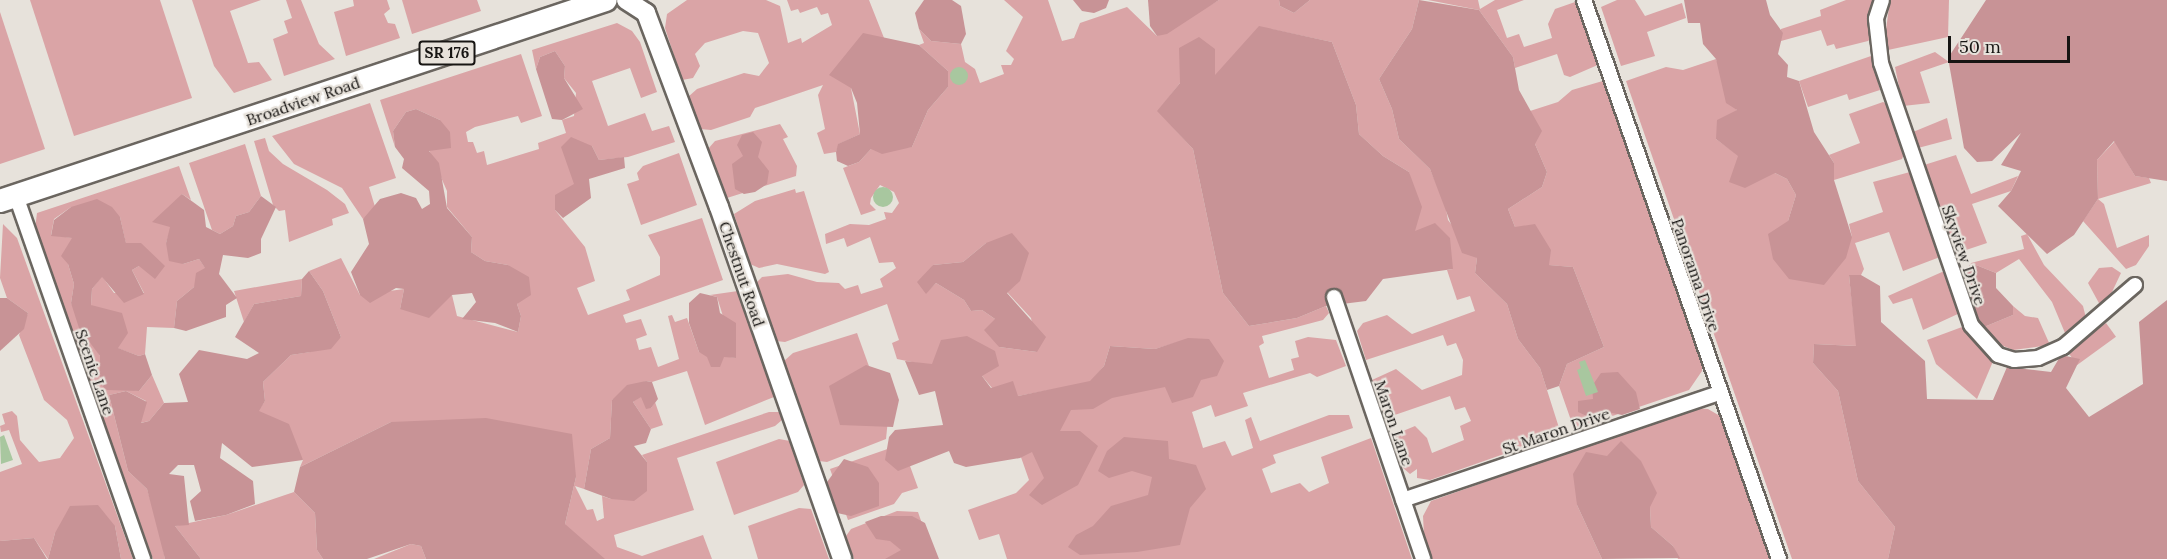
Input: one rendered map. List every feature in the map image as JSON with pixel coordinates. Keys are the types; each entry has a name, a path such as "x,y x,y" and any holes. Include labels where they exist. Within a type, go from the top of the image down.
{"main road":[{"name":"Broadview Road","path":"8,198 606,0"}],"street":[{"name":"Chestnut Road","path":"626,0 646,14 719,207 842,559"},
{"name":"Panorama Drive","path":"1584,0 1719,393 1779,559"},
{"name":"Skyview Drive","path":"1882,0 1876,19 1881,63 1971,325 1998,356 2014,360 2038,358 2063,347 2134,285"},
{"name":"Scenic Lane","path":"8,198 143,559"},
{"name":"Maron Lane","path":"1334,297 1423,559"},
{"name":"St Maron Drive","path":"1403,500 1719,393"}],"shaded area":[{"path":"30,0 160,0 192,98 74,136"},
{"path":"192,0 261,0 230,11 248,63 259,62 272,80 234,93 214,66"},
{"path":"286,0 301,0 319,44 335,59 284,76 273,39 288,33 284,21 292,18"},
{"path":"353,0 387,0 390,9 384,14 388,23 395,24 400,38 346,56 334,12 354,6"},
{"path":"402,0 477,0 481,11 412,34"},
{"path":"687,0 766,0 780,6 788,43 801,38 802,43 832,25 828,13 821,15 817,7 800,13 798,9 791,11 787,0 869,0 886,43 851,88 860,134 839,144 836,152 824,154 817,133 825,129 818,95 823,85 755,108 750,117 711,130 700,129 688,97 697,89 744,73 759,76 769,63 758,33 743,31 705,43 695,54 700,66 693,78 682,80 665,28 667,14"},
{"path":"924,0 952,0 961,6 966,34 961,44 931,41 919,29 915,13"},
{"path":"1004,0 1048,0 1062,41 1074,38 1080,23 1127,7 1157,36 1219,0 1279,0 1280,6 1294,13 1310,0 1419,0 1412,29 1379,79 1392,109 1399,139 1430,169 1445,204 1448,220 1477,258 1475,273 1507,304 1518,339 1540,368 1561,434 1430,480 1417,478 1417,469 1410,474 1402,467 1391,436 1415,426 1427,438 1432,453 1464,440 1460,426 1471,421 1465,407 1455,410 1450,396 1386,418 1372,380 1396,369 1422,390 1462,375 1463,360 1456,343 1447,346 1443,335 1366,360 1357,331 1363,323 1387,315 1412,334 1475,311 1470,296 1457,300 1447,270 1453,269 1415,232 1409,172 1383,156 1359,134 1356,105 1332,42 1260,27 1215,76 1180,83 1158,111 1193,149 1223,293 1249,326 1297,318 1326,306 1329,313 1323,320 1262,336 1264,343 1259,346 1269,378 1294,370 1291,359 1299,357 1295,341 1308,337 1336,340 1346,366 1317,377 1310,373 1243,393 1248,406 1215,417 1211,405 1192,412 1203,448 1225,441 1232,456 1253,448 1245,420 1251,417 1260,441 1329,415 1349,415 1353,428 1273,455 1276,463 1262,469 1271,493 1300,483 1309,492 1329,483 1321,457 1371,438 1412,559 1007,559 999,534 979,540 968,510 1016,493 1029,480 1004,409 1071,386 1018,396 992,388 982,376 897,359 892,343 899,340 887,304 785,342 776,341 757,282 762,277 788,274 817,282 839,283 845,289 858,285 861,294 883,287 880,279 896,268 893,262 879,263 870,237 847,247 844,238 826,244 825,234 850,224 869,225 886,219 884,212 892,213 899,203 894,192 880,185 871,198 870,204 876,210 861,215 843,168 859,162 871,149 912,147 928,110 948,87 948,71 919,45 924,43 919,29 931,41 961,44 965,62 975,69 980,83 1004,74 1001,65 1011,65 1014,59 1006,51 1023,17","holes":["986,243 1007,292 1031,318 1037,352 999,347 995,319 982,310 971,311 964,300 936,283 926,293 933,265 963,262","1188,339 1093,379 1104,366 1110,346 1155,349"]},
{"path":"1073,0 1109,0 1106,8 1094,13 1082,11"},
{"path":"1148,0 1219,0 1167,34 1157,36 1150,26"},
{"path":"1279,0 1310,0 1294,13 1280,6"},
{"path":"1419,0 1479,10 1513,57 1519,90 1542,131 1535,144 1547,172 1542,187 1508,209 1515,227 1535,224 1551,250 1549,265 1573,267 1604,347 1567,364 1559,386 1547,390 1540,368 1518,339 1507,304 1475,273 1477,258 1462,253 1430,169 1399,139 1392,109 1379,79 1412,29"},
{"path":"1428,0 1478,0 1480,9 1495,0 1524,0 1497,10 1507,38 1519,34 1524,47 1552,38 1548,24 1555,9 1578,1 1600,64 1570,77 1564,75 1557,54 1515,68 1513,57 1479,10"},
{"path":"1617,0 1635,0 1645,16 1682,3 1686,18 1647,32 1655,56 1621,66 1601,7"},
{"path":"1684,0 1766,0 1770,15 1783,33 1778,54 1788,65 1787,77 1799,81 1814,132 1834,163 1834,180 1852,237 1846,258 1824,285 1789,279 1773,259 1768,234 1788,221 1796,195 1787,179 1775,173 1745,188 1729,182 1738,156 1716,139 1717,120 1737,110 1726,103 1716,59 1703,44 1700,23 1688,23"},
{"path":"1846,0 1873,0 1871,38 1868,41 1836,49 1834,44 1827,46 1821,30 1781,41 1781,29 1821,16 1820,10"},
{"path":"1890,0 1949,0 1948,37 1888,50 1885,37"},
{"path":"1986,0 2167,0 2167,181 2135,176 2114,141 2097,160 2098,199 2074,235 2047,254 1998,206 2011,191 2021,171 2001,165 2021,133 1992,161 1977,162 1964,148 1948,58"},
{"path":"0,12 45,149 0,164"},
{"path":"617,23 632,31 640,42 657,92 641,98 630,68 592,81 608,126 645,113 652,131 669,126 675,142 628,157 599,160 592,146 575,184 555,210 585,247 595,281 577,288 588,315 630,300 626,290 660,275 660,257 648,235 702,218 723,280 623,315 626,323 641,319 647,335 636,339 639,350 651,347 658,367 679,359 668,316 672,315 675,322 687,318 699,352 736,358 717,297 710,295 738,291 774,397 705,425 687,371 652,382 646,381 612,400 610,438 591,449 584,489 575,486 587,510 593,509 597,521 604,518 602,496 611,499 647,462 642,455 769,412 780,412 782,420 775,426 677,458 694,510 614,535 617,547 642,556 703,535 712,559 577,559 565,524 576,477 391,422 300,467 303,460 258,411 265,401 263,382 291,355 310,352 341,337 323,291 309,271 341,258 360,295 404,289 400,309 452,295 457,316 518,332 521,316 517,304 523,297 508,265 485,261 471,252 472,237 447,207 447,191 429,150 440,120 416,109 406,112 393,131 395,147 380,100 521,54 542,116 521,123 518,116 475,127 466,132 468,142 473,142 477,153 484,151 487,165 539,149 538,143 566,133 562,120 574,116 576,93 564,78 565,66 555,51 540,57 536,69 532,50"},
{"path":"1259,26 1332,42 1356,105 1359,134 1383,156 1409,172 1422,207 1415,231 1435,223 1450,238 1453,269 1383,279 1366,301 1326,306 1297,318 1249,326 1223,293 1193,149 1157,111 1180,83 1179,48 1199,37 1215,49 1215,75"},
{"path":"863,33 919,45 948,71 948,87 928,110 912,147 882,154 871,149 859,162 848,166 837,161 836,152 838,144 860,134 857,103 851,88 829,75"},
{"path":"555,51 565,66 564,78 583,109 562,120 552,119 536,69 540,57"},
{"path":"1935,52 1949,62 1920,72 1930,103 1903,106 1895,67"},
{"path":"1871,56 1880,90 1849,100 1847,94 1808,107 1799,81"},
{"path":"1716,59 1737,111 1716,139 1738,155 1787,179 1796,195 1788,221 1852,237 1849,224 1883,212 1873,182 1910,172 1940,257 1903,271 1889,232 1855,243 1864,269 1861,275 1849,276 1857,346 1814,344 1813,363 1838,391 1858,481 1895,527 1888,559 1792,559 1626,81 1666,67 1683,70"},
{"path":"959,67 966,69 968,76 966,83 959,85 952,83 950,76 952,69"},
{"path":"1606,80 1702,357 1702,371 1689,390 1574,429 1559,386 1567,364 1604,347 1573,267 1548,265 1515,227 1508,209 1542,187 1547,172 1535,144 1530,111 1558,102 1572,90"},
{"path":"1883,102 1887,104 1904,154 1902,159 1834,180 1834,163 1829,155 1860,143 1849,114"},
{"path":"370,103 396,178 369,187 376,210 363,219 342,188 294,164 272,136"},
{"path":"416,109 440,120 450,132 451,148 429,151 439,163 447,208 472,237 471,252 485,261 508,265 529,277 531,295 517,304 521,316 518,332 495,323 462,319 476,302 472,293 452,295 429,318 400,309 404,289 396,288 370,303 360,295 351,272 369,244 363,219 380,199 401,193 416,198 422,209 430,204 429,191 402,168 404,159 395,147 393,131 406,112"},
{"path":"1947,118 1952,139 1918,148 1913,132"},
{"path":"780,124 788,137 783,139 797,166 796,176 727,198 708,149 715,141"},
{"path":"753,132 762,142 758,157 769,171 767,184 755,192 744,194 735,189 732,164 743,156 737,145 742,135"},
{"path":"571,137 592,146 599,160 624,157 625,168 589,179 591,198 563,218 555,210 555,195 574,184 561,147"},
{"path":"265,138 269,151 283,164 327,190 345,204 349,213 332,219 333,225 289,242 285,210 279,211 273,205 254,141"},
{"path":"2115,141 2135,176 2149,178 2151,183 2098,199 2097,160"},
{"path":"245,144 261,196 249,212 236,216 233,226 220,234 212,230 189,163"},
{"path":"679,153 697,205 641,225 627,184 639,180 637,173 643,166"},
{"path":"1956,155 1971,194 2018,176 2011,191 1972,204 1987,243 1954,254 1924,165"},
{"path":"179,166 191,200 182,194 166,243 183,264 199,259 206,269 194,287 177,301 174,328 147,327 145,354 139,356 117,348 91,305 92,289 102,276 114,293 144,293 132,270 139,266 126,244 120,217 71,207 54,219 51,235 73,238 68,264 74,284 71,303 100,356 100,384 139,391 152,375 164,403 149,421 140,423 146,401 126,391 109,395 128,471 147,489 159,527 165,559 153,559 35,229 37,213"},
{"path":"879,187 887,187 893,193 893,201 887,207 879,207 873,201 873,193"},
{"path":"795,189 796,193 804,191 829,272 825,274 777,264 759,268 750,264 734,214 755,201"},
{"path":"182,194 204,210 206,227 220,234 233,226 236,216 249,212 261,196 276,207 261,239 261,253 248,258 223,255 219,274 237,298 226,305 226,317 186,331 174,328 177,301 194,287 196,273 205,268 199,259 183,264 169,261 166,243 170,227 152,222"},
{"path":"97,199 112,207 120,217 126,243 141,243 165,266 155,279 139,266 132,270 144,294 124,303 102,277 92,289 91,305 122,313 128,333 118,348 139,356 145,354 152,375 139,391 107,390 100,384 100,356 79,328 71,303 74,284 68,264 61,256 72,238 51,236 54,220 71,207"},
{"path":"2098,199 2104,204 2117,248 2149,235 2149,246 2136,265 2126,269 2083,221"},
{"path":"3,224 17,238 133,559 121,559 115,526 55,533 48,559 34,538 0,541 0,472 22,464 9,430 1,432 0,426 5,424 2,414 12,411 17,416 20,440 39,462 60,458 74,438 67,420 44,400 19,335 28,313 7,298 0,278"},
{"path":"1012,233 1029,253 1020,281 1007,293 1046,337 1037,352 999,347 984,330 995,319 982,310 971,311 964,300 936,283 926,294 917,282 933,265 963,262 986,243"},
{"path":"2027,234 2044,265 2083,306 2086,318 2065,333 2052,302 2019,259 1996,273 1971,263 2024,249 2021,236"},
{"path":"1971,263 1996,273 1996,288 2013,306 2013,315 1984,327 1971,313 1965,272"},
{"path":"2112,267 2121,273 2112,292 2100,305 2088,283 2099,268"},
{"path":"309,271 323,291 341,337 331,349 291,355 263,382 265,401 259,411 289,424 303,460 252,467 222,443 220,458 253,481 255,504 226,515 195,521 190,501 201,491 194,465 178,465 169,474 184,476 189,525 175,526 201,559 165,559 147,489 128,471 109,395 126,391 147,402 141,423 149,421 164,403 188,402 179,374 199,350 247,359 259,353 235,337 254,304 301,296 302,279"},
{"path":"1946,272 1960,313 1923,330 1912,298 1893,304 1888,296"},
{"path":"1849,275 1861,275 1880,286 1881,322 1925,361 1927,399 1993,400 2007,367 2051,372 2061,355 2080,359 2066,388 2089,417 2143,384 2139,322 2167,300 2167,559 1888,559 1895,527 1858,481 1838,391 1813,363 1814,344 1856,346"},
{"path":"302,279 301,296 254,304 244,322 234,291"},
{"path":"700,293 717,297 720,313 736,323 736,358 724,357 720,367 711,367 707,357 699,352 689,323 689,303"},
{"path":"0,298 7,298 28,313 24,329 0,351"},
{"path":"2013,306 2025,316 2038,318 2050,345 2013,350 2001,345 1984,327 2013,315"},
{"path":"2106,323 2116,337 2077,365 2067,351"},
{"path":"1962,327 1994,359 1977,399 1936,364 1927,340"},
{"path":"857,333 888,419 886,439 827,462 819,461 784,361 793,353"},
{"path":"967,336 995,351 999,366 982,376 991,388 1013,381 1018,396 1090,381 1104,366 1110,346 1155,349 1188,338 1209,339 1224,361 1217,376 1201,380 1193,397 1172,403 1165,387 1112,398 1093,409 1071,410 1060,431 1080,431 1098,446 1078,485 1042,505 1029,495 1044,478 1032,452 1020,458 966,467 954,463 949,451 898,471 885,460 889,437 895,430 943,425 935,391 919,395 905,361 932,364 941,340"},
{"path":"1585,360 1598,392 1586,396 1577,370 1581,368 1579,362"},
{"path":"866,365 890,373 899,400 893,427 840,425 829,386"},
{"path":"1618,372 1636,392 1640,409 1622,415 1608,412 1589,417 1578,412 1578,401 1593,399 1592,386 1601,373"},
{"path":"652,382 658,399 651,408 646,409 641,397 633,402 651,429 646,443 634,446 647,462 647,491 634,501 611,499 584,489 591,449 610,438 612,400 627,385"},
{"path":"641,396 651,408 655,402 663,425 651,429 633,402"},
{"path":"1695,408 1708,409 1720,416 1726,427 1772,559 1678,559 1673,546 1651,527 1650,507 1577,505 1602,559 1432,559 1424,535 1423,516 1431,501"},
{"path":"486,418 572,434 576,477 565,524 605,559 426,559 421,546 411,544 367,559 323,559 317,550 315,513 294,492 300,467 391,422"},
{"path":"4,435 13,460 1,464 0,437"},
{"path":"1124,437 1168,441 1169,459 1196,465 1206,489 1190,508 1180,545 1137,552 1080,555 1068,547 1076,535 1093,526 1111,506 1148,495 1152,477 1132,471 1109,478 1098,471 1107,451"},
{"path":"779,439 790,441 804,485 798,492 734,515 716,462"},
{"path":"1621,441 1641,461 1657,493 1650,507 1651,527 1673,546 1680,558 1602,559 1577,505 1573,474 1586,452 1607,456"},
{"path":"902,444 918,488 902,493 894,504 848,520 830,469"},
{"path":"844,459 868,467 879,483 879,506 851,516 837,513 827,482"},
{"path":"294,492 315,513 317,550 323,559 201,559 175,526 226,515"},
{"path":"98,505 115,526 121,559 48,559 55,533 70,506"},
{"path":"799,508 811,509 829,559 758,559 748,526"},
{"path":"897,511 918,512 934,559 854,559 846,536 851,529"},
{"path":"881,516 912,516 925,523 939,559 885,559 901,550 890,541 876,539 865,522"},
{"path":"34,538 47,559 0,559 0,541"},
{"path":"411,544 421,546 426,559 374,559"}]}
